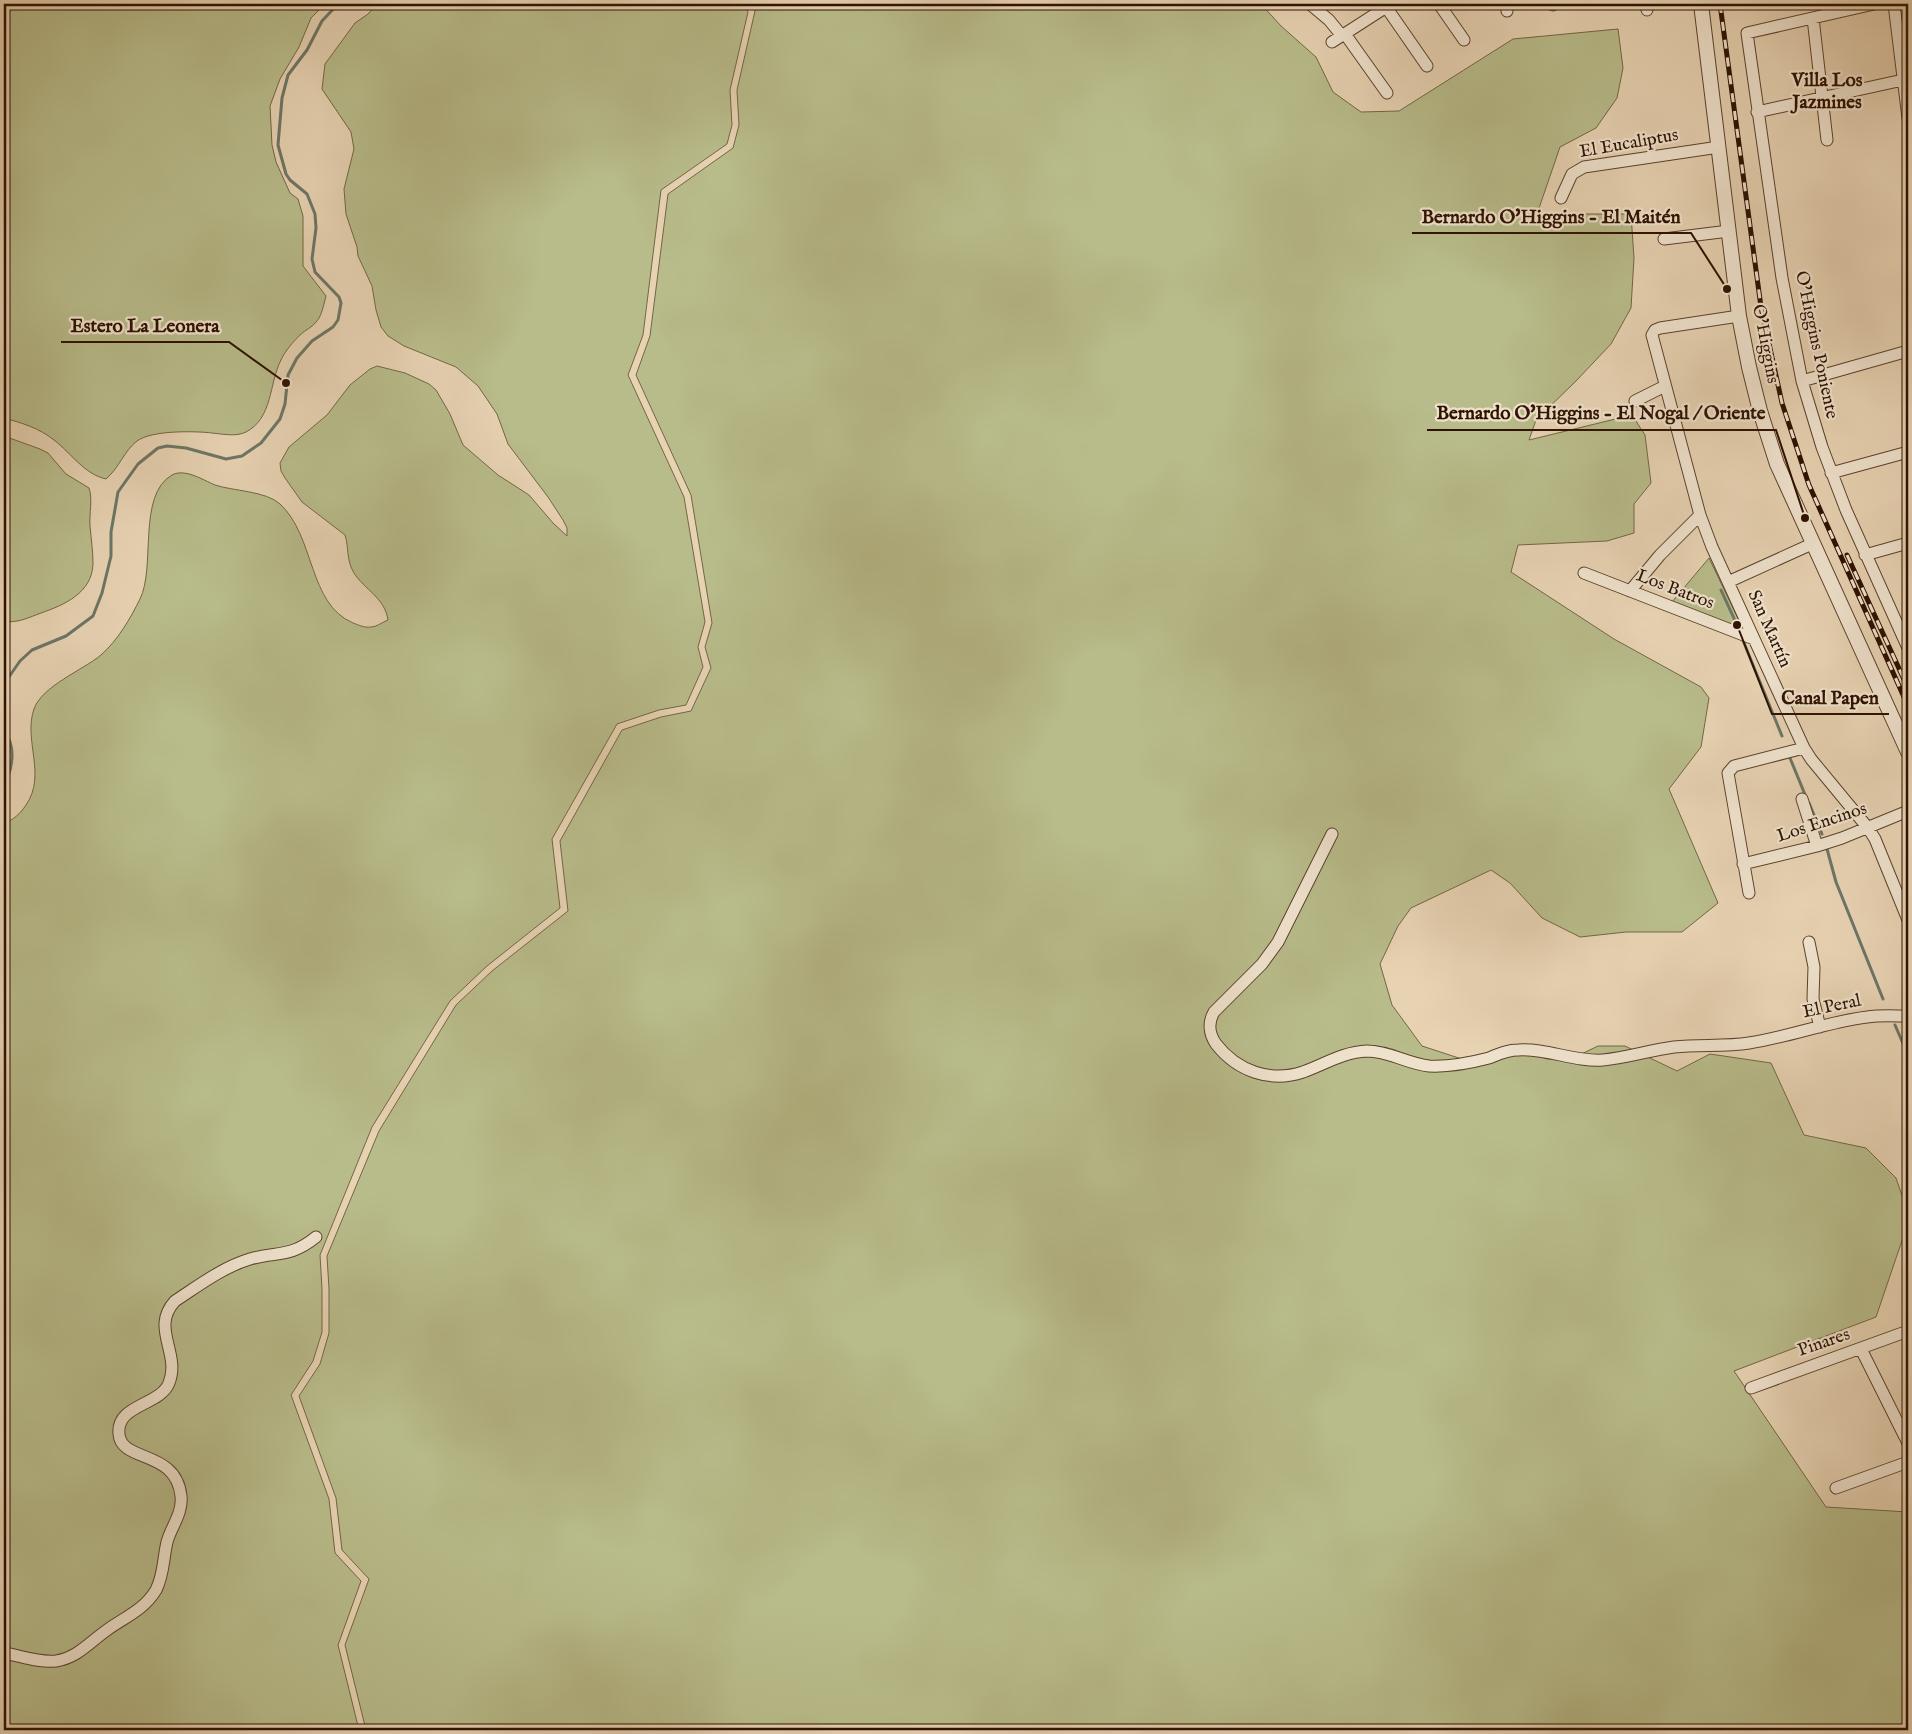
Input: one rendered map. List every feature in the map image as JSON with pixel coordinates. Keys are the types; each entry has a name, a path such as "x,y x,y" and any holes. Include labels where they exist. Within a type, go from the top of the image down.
{"street":[{"path":"1310,4 1329,20 1340,37 1387,93"},
{"path":"1439,4 1464,40"},
{"name":"O'Higgins","path":"1700,4 1739,316 1749,367 1771,446 1790,493 1908,752"},
{"path":"1827,140 1813,18 1874,4"},
{"path":"1894,4 1908,118"},
{"path":"1340,37 1387,5 1427,66"},
{"name":"O'Higgins Poniente","path":"1813,18 1748,33 1782,278 1802,381 1832,473 1865,555 1908,648"},
{"path":"1758,112 1903,80"},
{"name":"El Eucaliptus","path":"1561,198 1572,174 1584,167 1719,147"},
{"path":"1664,239 1729,231"},
{"name":"San Martín","path":"1739,316 1660,328 1654,331 1652,340 1700,515 1712,547 1804,748 1875,839 1908,920"},
{"path":"1802,381 1908,351"},
{"path":"1635,401 1665,386"},
{"path":"1832,473 1908,452"},
{"path":"1630,591 1700,515"},
{"path":"1728,582 1814,543"},
{"path":"1865,555 1908,543"},
{"name":"Los Batros","path":"1584,573 1754,639"},
{"path":"1749,892 1728,776 1730,770 1734,766 1804,748"},
{"path":"1802,800 1817,846"},
{"name":"Los Encinos","path":"1744,864 1817,846 1868,828 1908,811"},
{"name":"El Peral","path":"1332,834 1278,942 1262,964 1214,1012 1210,1020 1211,1034 1227,1055 1244,1067 1262,1074 1287,1076 1305,1071 1343,1055 1370,1051 1417,1064 1436,1066 1462,1064 1506,1051 1526,1049 1544,1051 1572,1059 1596,1060 1630,1056 1673,1047 1734,1045 1867,1017 1908,1016"},
{"path":"1809,942 1814,967 1814,999 1820,1027"},
{"path":"4,1653 47,1662 71,1657 133,1614 150,1598 162,1575 168,1539 181,1508 181,1495 176,1480 166,1468 152,1458 127,1449 120,1442 118,1431 122,1421 131,1411 146,1401 160,1396 170,1382 170,1352 164,1327 168,1310 175,1301 236,1265 251,1259 291,1252 309,1243 316,1237"},
{"name":"Pinares","path":"1751,1388 1908,1331"},
{"path":"1862,1349 1908,1443"},
{"path":"1836,1488 1908,1462"}],"green space":[{"path":"4,4 325,4 311,18 299,47 280,79 270,106 272,145 276,162 290,193 298,199 303,216 303,266 326,296 322,312 317,321 297,338 283,357 277,369 266,409 255,426 246,432 234,435 174,432 144,437 132,445 106,479 84,468 60,445 42,432 4,418"},
{"path":"377,4 745,4 748,12 730,90 732,125 727,144 661,190 643,335 628,375 684,497 705,622 698,647 703,667 686,705 659,710 617,724 552,839 560,908 487,966 450,1001 372,1127 320,1255 322,1332 313,1361 291,1395 329,1499 335,1553 361,1581 338,1645 359,1730 4,1730 4,824 21,811 32,794 35,770 31,721 34,709 45,693 101,655 113,643 128,622 145,585 154,498 161,485 177,473 188,474 222,487 266,496 280,504 300,533 319,585 338,614 353,623 366,627 375,626 388,620 379,600 358,579 351,568 345,535 302,502 281,471 280,463 289,447 327,415 350,385 370,369 377,366 405,373 429,384 436,390 450,414 463,445 498,475 529,495 567,536 567,528 563,520 508,444 497,414 478,386 456,367 404,346 388,336 381,327 372,286 358,256 357,247 346,214 344,189 354,149 351,132 322,89 325,64 355,23 368,14"},
{"path":"752,4 1261,4 1281,26 1316,57 1333,92 1361,112 1399,111 1513,39 1618,29 1623,68 1617,98 1596,128 1560,147 1537,214 1631,214 1634,258 1631,308 1611,344 1536,420 1529,440 1632,415 1645,435 1651,483 1634,504 1634,533 1607,541 1518,545 1511,572 1614,639 1701,687 1709,698 1701,747 1669,789 1718,903 1682,932 1626,932 1580,937 1542,918 1510,883 1491,870 1411,908 1398,926 1380,964 1392,1005 1422,1046 1468,1061 1513,1047 1547,1059 1571,1059 1598,1046 1625,1046 1677,1071 1710,1054 1771,1063 1804,1135 1866,1148 1896,1178 1908,1213 1908,1223 1876,1317 1734,1371 1826,1507 1908,1512 1908,1730 366,1730 345,1645 369,1579 342,1550 336,1498 299,1396 320,1364 329,1333 327,1256 379,1131 456,1005 492,971 568,911 560,841 622,730 661,717 691,711 711,668 705,647 712,623 691,495 636,375 650,336 668,194 733,148 739,125 737,90 755,11"},
{"path":"4,436 48,453 66,474 89,488 91,497 90,526 93,564 88,583 67,602 50,610 13,622 4,621"},
{"path":"1709,558 1743,629 1672,602"}],"waterway":[{"path":"4,684 20,661 32,650 66,636 93,616 102,593 111,556 111,532 118,492 138,464 158,448 167,446 186,448 226,459 242,456 261,443 280,419 285,404 288,375 297,358 312,341 333,327 338,320 341,303 339,297 315,272 312,259 316,228 315,214 307,194 290,180 286,174 278,145 282,98 288,75 307,50 322,21 338,4"},
{"path":"1721,590 1737,625"},
{"path":"1742,638 1782,736"},
{"path":"4,726 10,742 12,757 9,774 4,782"},
{"path":"1790,758 1806,797"},
{"path":"1809,803 1822,834"},
{"path":"1827,849 1836,882 1883,999"},
{"path":"1895,1025 1908,1055"}],"railway":[{"path":"1720,4 1761,307 1782,403 1809,485 1908,706"},
{"path":"1847,555 1907,686"}],"place":[{"name":"Bernardo O'Higgins - El Maitén","path":"1727,289"},
{"name":"Estero La Leonera","path":"286,383"},
{"name":"Bernardo O'Higgins - El Nogal / Oriente","path":"1805,518"},
{"name":"Canal Papen","path":"1737,625"}],"district":[{"name":"Villa Los Jazmines","path":"1827,92"}]}
